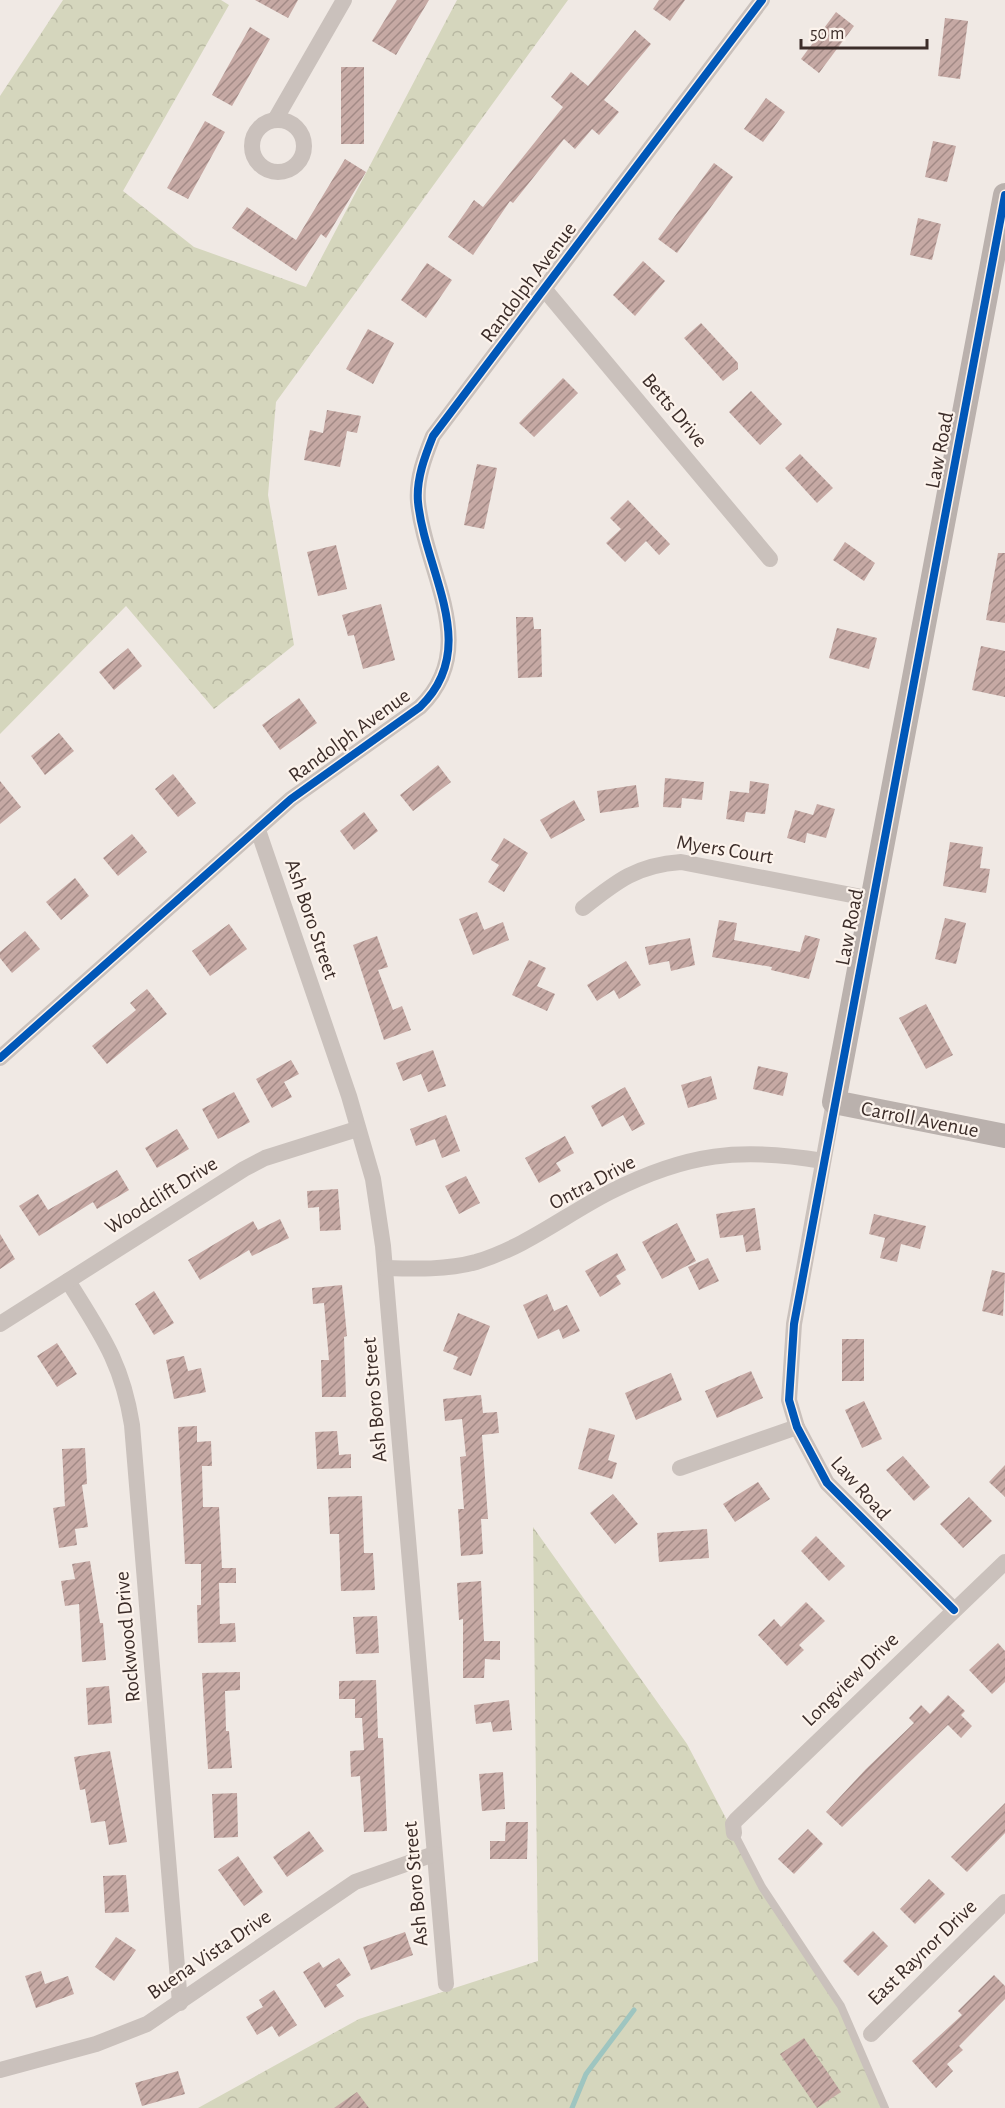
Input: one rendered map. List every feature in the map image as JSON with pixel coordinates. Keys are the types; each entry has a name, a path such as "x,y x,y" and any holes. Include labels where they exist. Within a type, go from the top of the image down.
{"street":[{"path":"275,120 344,0"},
{"name":"Randolph Avenue","path":"0,1058 291,799 420,707 441,680 448,658 449,635 418,502 424,457 434,436 762,0"},
{"name":"Law Road","path":"954,1610 827,1483 797,1427 789,1400 791,1347 823,1161 1003,220 1005,195"},
{"name":"Betts Drive","path":"545,290 770,559"},
{"name":"Ash Boro Street","path":"258,830 349,1096 357,1129 374,1179 385,1268 446,1984"},
{"name":"Myers Court","path":"583,908 616,881 636,870 658,863 681,861 872,899"},
{"name":"Carroll Avenue","path":"834,1102 1005,1136"},
{"name":"Woodclift Drive","path":"0,1324 244,1169 265,1158 357,1129"},
{"name":"Ontra Drive","path":"385,1268 432,1269 478,1261 549,1230 610,1192 665,1169 709,1156 743,1152 770,1153 823,1161"},
{"name":"Rockwood Drive","path":"69,1281 110,1348 126,1391 134,1449 180,2003"},
{"path":"680,1468 797,1427"},
{"name":"Longview Drive","path":"734,1833 733,1824 736,1820 1005,1562"},
{"name":"Buena Vista Drive","path":"0,2070 96,2044 147,2024 355,1882 434,1854"},
{"name":"East Raynor Drive","path":"871,2034 1005,1902"}],"lane":[{"path":"734,1833 762,1887 841,2006 885,2108"}],"green space":[{"path":"63,0 221,0 229,5 123,191 194,247 306,287 457,0 568,0 276,402 268,495 294,645 214,709 126,606 0,734 0,96"},
{"path":"533,1527 687,1744 762,1887 841,2006 885,2108 198,2108 359,2019 538,1961"}],"building":[{"path":"255,0 298,0 288,18"},
{"path":"397,0 429,0 396,55 372,41"},
{"path":"659,0 685,0 670,21 653,9"},
{"path":"836,12 854,26 819,73 801,59"},
{"path":"945,18 968,21 960,79 938,76"},
{"path":"250,27 270,39 232,106 212,95"},
{"path":"635,30 651,44 604,100 619,112 599,135 592,129 575,149 564,139 513,203 510,201 473,255 448,237 474,200 483,207 563,107 551,97 571,72 588,86"},
{"path":"341,67 364,67 364,144 341,144"},
{"path":"766,98 785,112 763,142 744,129"},
{"path":"205,121 225,132 188,199 167,188"},
{"path":"933,141 956,146 947,182 925,177"},
{"path":"345,159 366,172 326,238 321,234 296,271 232,228 247,207 296,240"},
{"path":"714,163 733,177 677,253 658,239"},
{"path":"918,218 941,224 932,260 910,255"},
{"path":"643,261 665,281 635,316 613,295"},
{"path":"427,263 452,280 426,318 401,300"},
{"path":"701,323 738,363 738,369 723,381 684,338"},
{"path":"368,329 394,343 373,384 346,369"},
{"path":"563,378 578,393 534,437 519,423"},
{"path":"751,391 782,424 760,445 729,412"},
{"path":"327,410 361,416 357,433 347,431 340,467 304,460 310,430 323,433"},
{"path":"800,454 833,488 817,503 785,468"},
{"path":"477,464 497,468 484,529 464,525"},
{"path":"628,500 670,544 659,555 646,541 625,562 606,543 621,529 610,518"},
{"path":"845,542 875,563 864,581 833,560"},
{"path":"336,545 347,589 318,596 307,552"},
{"path":"998,553 1005,553 1005,623 986,620"},
{"path":"381,604 395,660 363,669 354,635 348,636 342,615"},
{"path":"516,617 533,617 534,629 541,629 542,677 518,678"},
{"path":"837,628 877,638 869,669 829,658"},
{"path":"981,646 1005,651 1005,697 972,690"},
{"path":"128,648 142,666 114,690 99,672"},
{"path":"299,698 317,723 280,750 262,725"},
{"path":"59,733 74,751 45,775 31,756"},
{"path":"438,765 451,782 413,811 400,795"},
{"path":"173,774 196,803 178,817 155,789"},
{"path":"665,778 704,782 702,800 682,798 681,808 663,807"},
{"path":"0,781 21,807 0,824"},
{"path":"750,781 769,784 765,814 746,812 744,822 726,819 730,791 749,793"},
{"path":"636,785 639,807 600,813 597,791"},
{"path":"574,800 585,820 551,839 540,820"},
{"path":"817,804 835,809 826,838 807,833 805,843 787,838 795,810 813,815"},
{"path":"364,812 378,831 354,850 340,831"},
{"path":"132,834 147,852 118,876 103,858"},
{"path":"504,838 528,853 504,892 488,882 499,865 491,860"},
{"path":"950,842 983,847 980,868 990,869 986,893 943,886"},
{"path":"75,878 89,896 61,920 46,902"},
{"path":"477,912 484,930 503,922 509,940 473,955 459,919"},
{"path":"945,918 966,923 956,964 935,959"},
{"path":"719,920 737,923 734,940 800,952 805,935 820,939 809,979 771,970 772,967 712,957"},
{"path":"229,924 247,949 210,976 192,951"},
{"path":"25,931 40,949 12,973 0,958 0,952"},
{"path":"377,936 388,967 378,970 393,1010 402,1006 411,1030 384,1040 353,945"},
{"path":"690,938 695,965 671,971 669,961 649,965 645,947"},
{"path":"529,960 546,968 537,986 555,994 547,1011 512,995"},
{"path":"626,961 641,985 619,999 614,990 597,1001 587,985"},
{"path":"147,989 167,1014 107,1064 92,1046 136,1010 130,1003"},
{"path":"926,1004 953,1055 926,1069 899,1018"},
{"path":"433,1050 446,1086 428,1092 421,1074 403,1081 396,1063"},
{"path":"291,1060 299,1074 284,1082 292,1097 272,1108 256,1079"},
{"path":"758,1066 788,1073 783,1096 753,1089"},
{"path":"711,1076 717,1099 688,1108 681,1085"},
{"path":"625,1087 645,1124 632,1131 623,1115 602,1127 591,1106"},
{"path":"234,1092 250,1122 218,1139 202,1109"},
{"path":"446,1115 460,1151 442,1158 435,1139 416,1146 410,1129"},
{"path":"177,1129 189,1149 157,1168 145,1148"},
{"path":"565,1136 574,1153 556,1163 561,1171 539,1183 525,1158"},
{"path":"117,1170 129,1190 97,1209 93,1202 39,1236 19,1206 38,1194 48,1210"},
{"path":"466,1176 480,1203 459,1214 445,1186"},
{"path":"338,1189 341,1230 320,1231 319,1207 308,1208 307,1191"},
{"path":"755,1208 761,1250 746,1252 743,1235 720,1238 716,1214"},
{"path":"874,1214 926,1226 920,1249 901,1244 897,1262 880,1258 885,1238 869,1234"},
{"path":"280,1219 289,1238 252,1256 249,1250 200,1280 188,1260 253,1221 258,1230"},
{"path":"677,1223 696,1261 662,1279 642,1242"},
{"path":"0,1234 15,1259 0,1269"},
{"path":"617,1253 626,1270 616,1276 621,1284 600,1297 585,1271"},
{"path":"708,1258 719,1281 699,1290 688,1267"},
{"path":"992,1270 1005,1273 1003,1316 982,1311"},
{"path":"342,1285 347,1336 344,1337 346,1397 322,1397 321,1360 329,1360 324,1303 313,1304 312,1288"},
{"path":"154,1291 174,1323 154,1335 135,1304"},
{"path":"547,1294 554,1311 567,1305 580,1331 563,1339 559,1329 538,1339 523,1305"},
{"path":"458,1313 490,1326 471,1376 453,1369 458,1357 443,1351"},
{"path":"842,1339 864,1339 864,1381 842,1381"},
{"path":"57,1343 77,1374 57,1387 37,1356"},
{"path":"184,1356 188,1371 201,1368 206,1392 174,1399 166,1360"},
{"path":"751,1371 763,1398 717,1418 705,1391"},
{"path":"671,1373 682,1400 636,1420 625,1393"},
{"path":"481,1395 483,1413 497,1412 499,1433 482,1435 488,1519 481,1519 483,1554 461,1556 458,1509 464,1509 460,1457 466,1456 462,1419 445,1421 443,1399"},
{"path":"864,1401 882,1439 862,1448 845,1410"},
{"path":"197,1426 197,1442 211,1441 212,1466 202,1466 203,1507 219,1507 222,1568 236,1568 236,1583 219,1583 220,1624 235,1623 236,1642 198,1643 197,1605 201,1605 201,1564 185,1564 178,1427"},
{"path":"589,1428 615,1435 608,1460 617,1463 612,1479 578,1469"},
{"path":"337,1431 339,1455 351,1454 351,1468 317,1469 315,1432"},
{"path":"85,1448 87,1484 82,1485 88,1527 75,1529 77,1545 59,1548 53,1508 65,1506 62,1449"},
{"path":"903,1456 930,1487 914,1501 886,1470"},
{"path":"1005,1465 1005,1497 989,1482"},
{"path":"758,1482 770,1499 735,1522 723,1504"},
{"path":"613,1494 638,1524 615,1544 590,1513"},
{"path":"362,1496 364,1553 373,1553 375,1590 341,1591 339,1534 330,1534 328,1497"},
{"path":"969,1497 992,1521 963,1548 940,1524"},
{"path":"707,1529 709,1558 659,1562 657,1533"},
{"path":"816,1536 845,1566 829,1581 801,1551"},
{"path":"90,1561 100,1623 103,1623 106,1660 82,1662 79,1604 65,1606 61,1581 75,1579 72,1564"},
{"path":"481,1581 484,1641 500,1641 500,1660 485,1659 484,1678 463,1678 463,1619 459,1620 457,1583"},
{"path":"806,1602 825,1621 799,1645 804,1650 787,1666 758,1635 774,1619 781,1627"},
{"path":"377,1616 379,1653 356,1654 353,1617"},
{"path":"998,1643 1005,1651 1005,1682 992,1694 969,1670"},
{"path":"240,1672 240,1690 225,1691 226,1731 229,1731 232,1768 208,1769 202,1673"},
{"path":"376,1680 378,1738 383,1738 387,1831 364,1832 360,1776 351,1777 350,1751 364,1750 362,1718 355,1718 355,1699 339,1699 339,1681"},
{"path":"109,1686 112,1723 88,1725 86,1688"},
{"path":"948,1695 965,1711 961,1715 972,1726 961,1738 948,1725 842,1827 826,1812 914,1723 909,1718 921,1705 930,1714"},
{"path":"509,1700 512,1730 493,1732 491,1722 476,1724 474,1705"},
{"path":"110,1751 127,1842 109,1845 105,1821 91,1823 85,1789 80,1790 74,1757"},
{"path":"503,1772 505,1809 482,1811 479,1774"},
{"path":"237,1793 238,1837 214,1838 212,1794"},
{"path":"1005,1803 1005,1833 967,1872 951,1857"},
{"path":"506,1822 528,1822 527,1859 490,1859 490,1841 505,1841"},
{"path":"808,1829 823,1844 794,1874 778,1859"},
{"path":"309,1831 324,1851 287,1877 273,1857"},
{"path":"238,1856 263,1892 244,1906 218,1870"},
{"path":"126,1875 129,1912 105,1913 103,1876"},
{"path":"929,1879 945,1894 915,1924 900,1909"},
{"path":"873,1931 888,1946 858,1976 843,1961"},
{"path":"405,1932 413,1955 371,1970 363,1947"},
{"path":"116,1937 136,1950 114,1981 95,1967"},
{"path":"339,1958 351,1975 336,1985 344,1996 325,2008 303,1972 319,1962 323,1968"},
{"path":"41,1971 45,1984 68,1976 74,1994 36,2008 25,1976"},
{"path":"994,1975 1005,1986 1005,1999 959,2046 963,2050 947,2064 953,2071 936,2088 912,2061 962,2015 958,2011"},
{"path":"274,1990 297,2025 279,2037 272,2026 257,2035 246,2017 263,2007 259,2000"},
{"path":"804,2038 841,2092 817,2108 780,2054"},
{"path":"178,2071 185,2094 142,2106 135,2083"},
{"path":"357,2092 369,2108 334,2108"}],"waterway":[{"path":"572,2108 586,2074 634,2010"}],"cycle path":[{"path":"0,1058 291,799 420,707 438,684 447,660 448,634 445,609 418,502 418,485 433,436 762,0"},
{"path":"954,1610 827,1483 797,1427 789,1400 794,1324 1005,195"}]}
